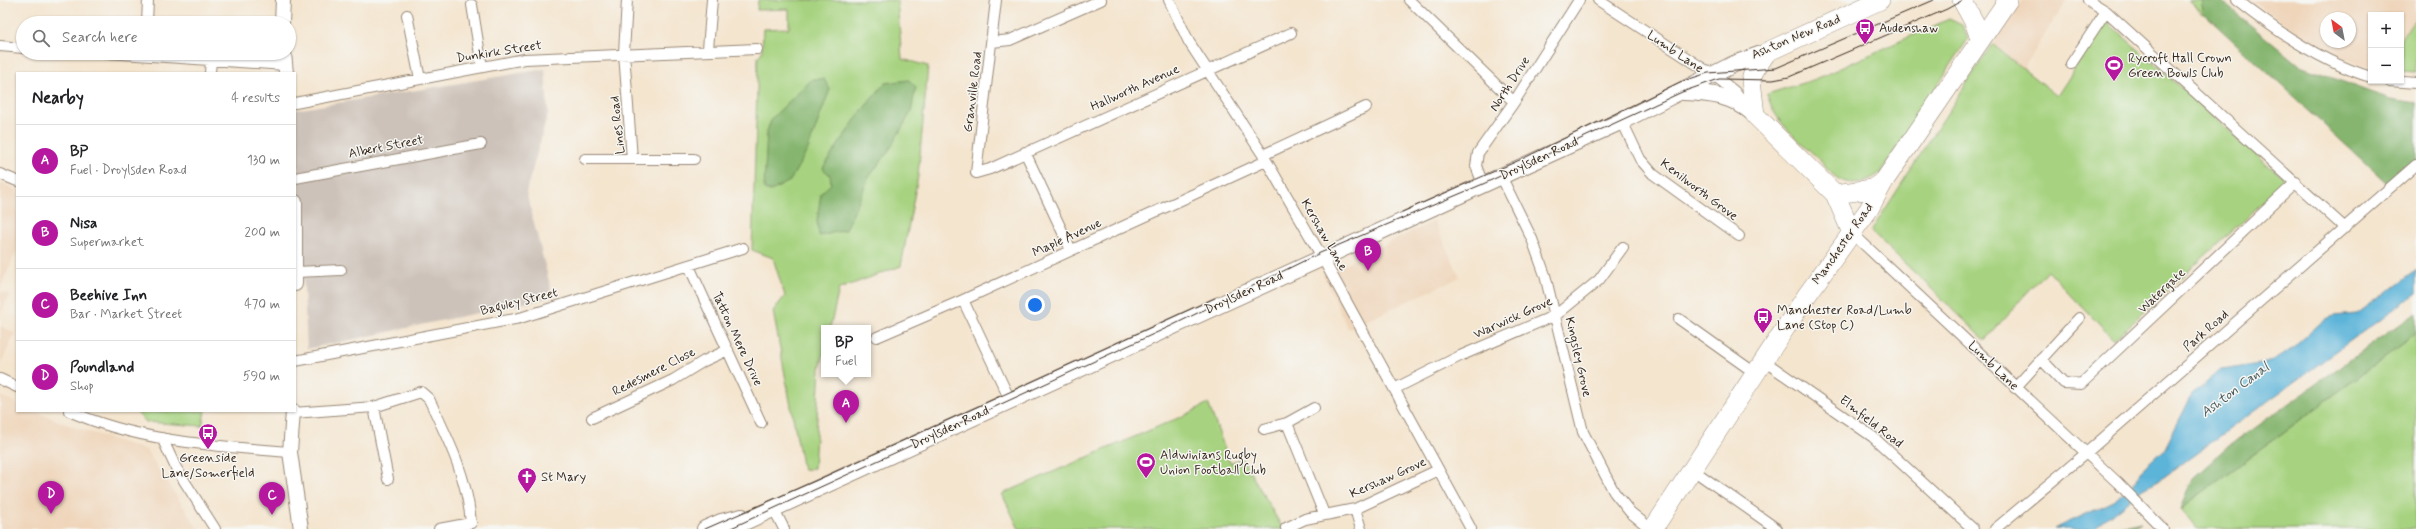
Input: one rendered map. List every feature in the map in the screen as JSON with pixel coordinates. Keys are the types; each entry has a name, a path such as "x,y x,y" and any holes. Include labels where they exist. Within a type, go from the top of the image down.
{"highway":[{"name":"Ashton New Road","path":"1767,52 1880,0"},
{"path":"1962,0 1974,22 1980,38"},
{"name":"Manchester Road","path":"1652,529 1693,470 1807,295 1869,209 1884,181 1980,38 2008,0"},
{"path":"1751,112 1751,80 1754,71 1767,52"},
{"name":"Lumb Lane","path":"1751,112 1835,194 1852,233"},
{"path":"1835,194 1872,189 1884,181"}],"main road":[{"name":"Ashton New Road","path":"1713,76 1744,59 1767,52"},
{"name":"Droylsden Road","path":"774,509 1622,121 1713,76"},
{"name":"Lumb Lane","path":"1682,92 1721,95 1751,112"},
{"path":"705,529 721,522 774,509"},
{"path":"729,529 774,509"}],"street":[{"path":"147,16 148,0"},
{"path":"282,16 283,0"},
{"name":"Lines Road","path":"627,0 624,53 632,159 694,159"},
{"path":"708,49 712,0"},
{"name":"Granville Road","path":"990,169 976,173 996,0"},
{"path":"992,42 1010,40 1101,0"},
{"name":"Kershaw Lane","path":"1169,0 1189,42 1264,158 1322,257 1471,529"},
{"path":"1409,0 1514,102"},
{"name":"North Drive","path":"1483,184 1476,166 1478,153 1514,102 1579,0"},
{"name":"Lumb Lane","path":"1598,0 1735,92 1751,112"},
{"path":"2088,0 2106,11 2345,228"},
{"path":"2237,0 2312,51 2368,76"},
{"path":"472,5 482,67"},
{"path":"2071,64 2106,11"},
{"path":"407,15 420,79"},
{"name":"Hallworth Avenue","path":"990,169 1206,70 1291,33"},
{"path":"0,46 16,47"},
{"name":"Dunkirk Street","path":"296,103 525,59 708,49 757,49"},
{"path":"210,72 211,60 285,64"},
{"path":"2404,82 2416,83"},
{"name":"Maple Avenue","path":"878,337 964,300 1071,250 1264,158 1366,107"},
{"name":"Kenilworth Grove","path":"1622,121 1640,159 1653,174 1739,236"},
{"name":"Albert Street","path":"296,178 481,144"},
{"path":"1025,152 1071,250"},
{"path":"585,159 632,159"},
{"name":"Park Road","path":"1995,529 2085,454 2416,165"},
{"path":"0,174 16,181"},
{"name":"Kingsley Grove","path":"1500,176 1532,239 1556,315 1583,432 1614,492 1630,512 1652,529"},
{"name":"Watergate","path":"2041,359 2064,383 2081,384 2296,182"},
{"name":"Lumb Lane","path":"1852,233 2085,454 2118,483 2163,529"},
{"name":"Warwick Grove","path":"1394,389 1467,353 1556,315 1599,280 1623,247"},
{"name":"Baguley Street","path":"296,361 520,318 743,248"},
{"name":"Tatton Mere Drive","path":"689,266 761,423"},
{"path":"296,278 341,270"},
{"path":"964,300 1010,400"},
{"path":"2015,388 2079,318"},
{"name":"Elmfield Road","path":"1679,319 1873,437 1973,529"},
{"name":"Redesmere Close","path":"592,418 673,380 704,361 728,350"},
{"path":"0,379 16,387"},
{"path":"296,412 374,406 421,392 429,399 459,462 469,496 471,523 439,529"},
{"path":"374,406 388,478"},
{"path":"1264,429 1287,422 1314,408"},
{"path":"72,412 133,433 209,445 290,452"},
{"path":"293,412 290,452 301,529"},
{"path":"1287,422 1324,514"},
{"path":"162,438 176,468 216,529"},
{"name":"Kershaw Grove","path":"1286,528 1305,519 1355,509 1438,470"},
{"path":"1693,470 1777,529"},
{"path":"774,509 784,529"},
{"path":"1355,509 1361,529"}],"shaded area":[{"path":"2023,0 2067,0 2023,69 1992,44"},
{"path":"2251,0 2416,0 2416,72 2404,71 2404,12 2368,12 2368,67 2362,66 2323,48 2356,48 2356,12 2320,12 2320,47 2312,43"},
{"path":"545,69 548,113 526,192 553,297 307,349 296,110"},
{"path":"0,182 16,190 16,252 0,289"},
{"path":"1434,221 1460,277 1348,329 1323,274"},
{"path":"0,291 10,295 0,314"},
{"path":"0,326 15,333 0,366"},
{"path":"0,396 16,403 16,412 36,412 74,427 146,450 198,529 0,529"}],"green space":[{"path":"758,0 897,0 902,59 928,66 918,176 901,266 839,289 831,325 821,325 821,364 814,468 803,470 773,311 785,296 773,258 752,250 758,57 762,52 763,29 789,28 789,9 757,10"},
{"path":"2189,0 2201,0 2204,14"},
{"path":"2201,0 2220,0 2300,66 2390,99 2416,103 2416,160 2388,184 2204,14"},
{"path":"1949,19 1962,25 1968,39 1880,173 1870,179 1854,183 1842,181 1837,178 1787,129 1774,112 1767,94 1816,79"},
{"path":"2106,21 2286,181 2114,340 2047,270 1985,340 1871,231 1992,44 2057,96"},
{"path":"2413,22 2416,24 2416,72 2404,71 2404,36"},
{"path":"812,79 824,79 830,89 808,149 790,181 771,191 764,189 767,131 772,118"},
{"path":"909,80 916,87 911,112 888,152 869,177 846,230 819,236 817,221 821,193 831,184 830,175 823,169 824,166 859,114 885,83"},
{"path":"2416,313 2416,334 2180,509 2193,478 2230,445"},
{"path":"2416,334 2416,529 2198,529 2180,509"},
{"name":"Aldwinians Rugby Union Football Club","path":"1208,403 1230,463 1242,458 1283,529 1019,529 1002,494 1192,412"},
{"path":"136,412 205,412 202,426 146,422"},
{"path":"2141,522 2131,529 2114,529 2116,528"}],"water":[{"name":"Ashton Canal","path":"2416,270 2416,293 2164,477 2142,489 2093,529 2054,529 2114,501 2137,480 2140,472 2164,450 2192,395 2221,370 2267,363 2293,348 2325,319 2333,316 2357,314"}],"tram line":[{"path":"1402,212 1522,159 1680,82 1708,73 1776,68 1934,0"},
{"path":"729,529 1171,326 1320,253 1483,184 1682,92 1719,79 1773,80 1789,77 1947,9 1963,0"},
{"path":"705,529 815,481 1215,298"}],"place":[{"name":"Audenshaw","path":"1865,45"},
{"name":"Rycroft Hall Crown Green Bowls Club","path":"2114,82"},
{"name":"Nisa","path":"1368,271"},
{"name":"Manchester Road/Lumb Lane (Stop C)","path":"1763,334"},
{"name":"BP","path":"846,423"},
{"name":"Greenside Lane/Somerfield","path":"208,450"},
{"name":"Aldwinians Rugby Union Football Club","path":"1146,479"},
{"name":"St Mary","path":"527,494"},
{"name":"Poundland","path":"51,514"},
{"name":"Beehive Inn","path":"272,515"}]}
